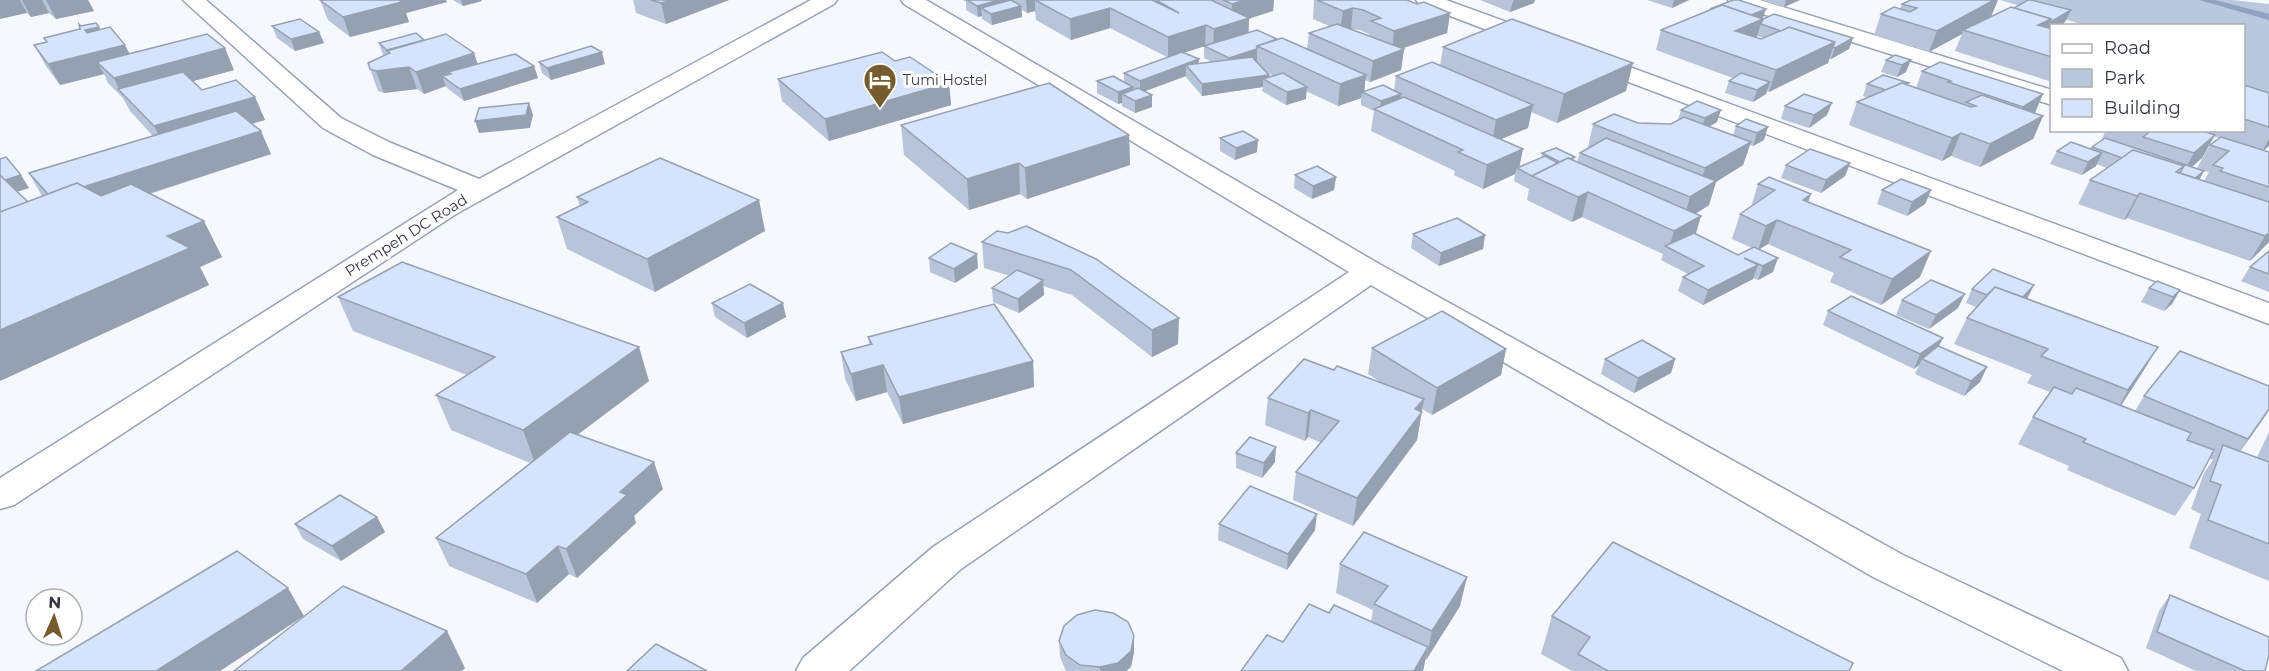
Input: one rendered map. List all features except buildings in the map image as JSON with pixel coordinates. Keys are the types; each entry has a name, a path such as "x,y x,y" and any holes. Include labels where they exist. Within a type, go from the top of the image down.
{"street":[{"path":"193,0 332,123 382,149 483,190"},
{"name":"Prempeh DC Road","path":"0,496 446,208 483,190 827,0"},
{"path":"911,0 1371,272 1888,566 2105,671"},
{"path":"1426,0 2269,314"},
{"path":"1738,0 2050,97"},
{"path":"819,671 947,558 1371,272"}],"green space":[{"path":"2000,0 2232,0 2269,4 2269,104 2245,96 2245,24 2081,24"}],"waterway":[{"path":"2204,0 2269,17"}],"place":[{"name":"Tumi Hostel","path":"880,109"}]}
